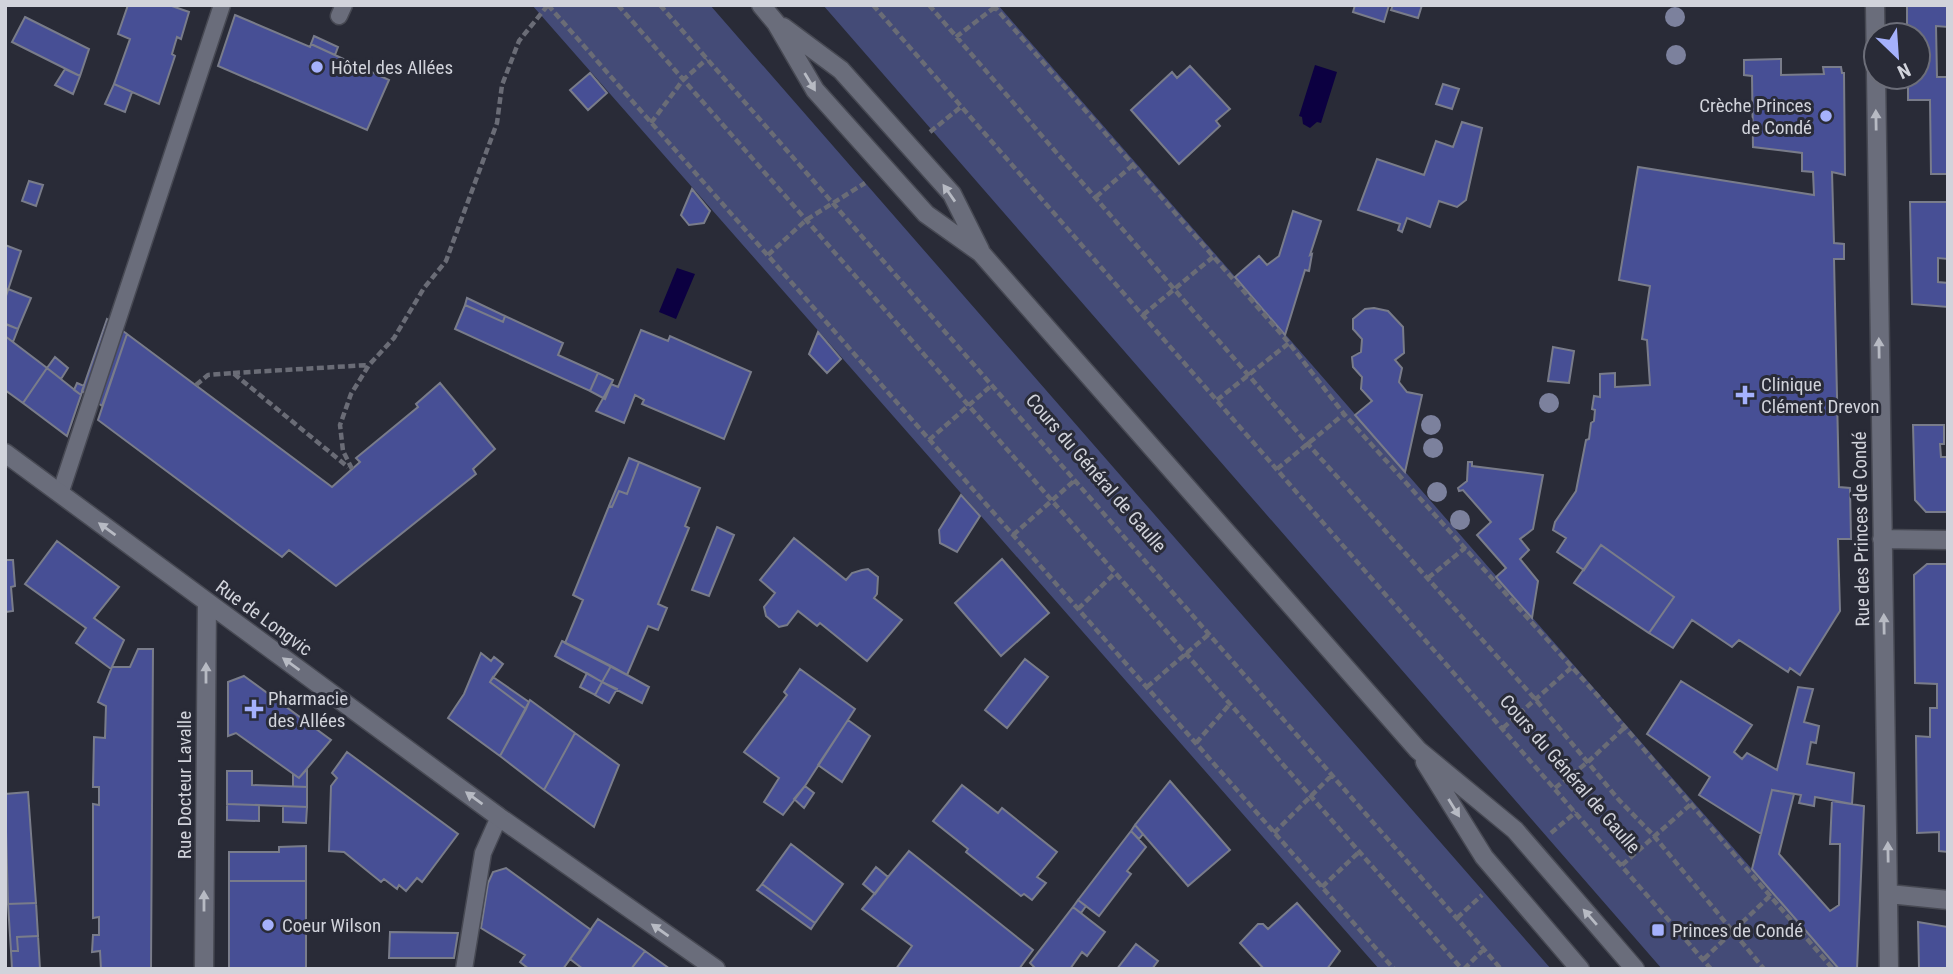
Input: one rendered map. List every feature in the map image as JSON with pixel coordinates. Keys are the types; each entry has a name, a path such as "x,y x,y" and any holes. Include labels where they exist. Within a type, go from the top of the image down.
{"street":[{"path":"761,5 776,23 815,90 926,214 981,253 1418,750 1515,830 1635,969"},
{"name":"Rue des Princes de Condé","path":"1875,5 1889,969"},
{"path":"776,23 841,70 927,166 951,194 981,253"},
{"name":"Rue de Longvic","path":"5,453 499,817 716,969"},
{"path":"1882,539 1948,540"},
{"name":"Rue Docteur Lavalle","path":"204,969 207,602"},
{"path":"1418,750 1483,857 1580,969"},
{"path":"1889,894 1948,900"}],"lane":[{"path":"60,494 222,5"},
{"path":"464,969 483,853 499,817"}],"path":[{"path":"233,373 352,470 343,451 340,425 351,394 369,365 394,338 424,288 446,261 497,123 502,86 519,41 548,5 1394,969"},
{"path":"618,5 1462,969 1484,949"},
{"name":"Cours du Général de Gaulle","path":"660,5 1501,969"},
{"name":"Cours du Général de Gaulle","path":"873,5 1712,969"},
{"path":"929,5 1307,443 1535,699 1619,800 1654,836 1764,969"},
{"path":"956,37 994,6 1289,344 1344,414 1691,804 1833,969"},
{"path":"651,123 683,80 707,59"},
{"path":"1096,197 1133,165"},
{"path":"768,256 806,220 848,196"},
{"path":"1143,315 1213,257"},
{"path":"1217,400 1289,344"},
{"path":"196,385 208,376 233,373 369,365"},
{"path":"929,440 992,385"},
{"path":"1277,469 1344,414"},
{"path":"1013,536 1075,480"},
{"path":"1428,578 1465,548"},
{"path":"1078,609 1115,573"},
{"path":"1147,687 1209,634"},
{"path":"1503,728 1571,668"},
{"path":"1196,743 1230,704"},
{"path":"1555,788 1624,728"},
{"path":"1274,833 1332,775"},
{"path":"1622,865 1691,804"},
{"path":"1322,887 1359,852"},
{"path":"1704,959 1771,895"}],"shaded area":[{"path":"532,5 710,5 1551,969 1379,969"},
{"path":"823,5 998,5 1839,969 1662,969"},
{"path":"1315,65 1337,72 1321,123 1317,122 1310,128 1303,124 1302,117 1299,116"},
{"path":"677,268 695,274 676,319 659,312"}],"building":[{"path":"128,5 169,5 189,12 181,39 177,37 172,54 175,56 159,104 114,84 130,39 118,34"},
{"path":"1355,5 1389,5 1384,22 1353,12"},
{"path":"1393,5 1422,5 1418,18 1391,10"},
{"path":"1907,5 1948,5 1948,27 1936,26 1937,77 1948,77 1948,174 1931,174 1930,100 1908,100 1908,91 1932,91 1932,21 1907,21"},
{"path":"235,15 310,47 311,44 389,80 367,130 218,66"},
{"path":"25,17 89,49 80,76 12,42"},
{"path":"314,36 338,47 335,55 311,44"},
{"path":"1781,59 1781,75 1824,74 1823,67 1841,67 1844,73 1845,175 1832,172 1834,243 1844,244 1844,259 1834,259 1839,487 1850,488 1851,539 1838,539 1840,611 1800,675 1790,668 1788,672 1739,640 1732,647 1692,620 1673,648 1649,633 1674,597 1601,545 1584,570 1557,552 1566,538 1553,530 1555,522 1576,491 1586,440 1589,439 1591,423 1594,421 1594,396 1600,397 1600,374 1615,373 1615,387 1650,385 1647,340 1642,339 1650,286 1619,280 1638,167 1814,195 1813,172 1802,171 1802,153 1753,147 1752,76 1744,75 1744,60"},
{"path":"1190,66 1230,109 1216,121 1220,126 1179,164 1131,110 1172,72 1177,78"},
{"path":"65,69 80,76 73,94 55,85"},
{"path":"590,73 607,93 588,110 570,90"},
{"path":"114,84 132,92 125,112 105,104"},
{"path":"1443,84 1459,89 1452,109 1436,104"},
{"path":"1462,122 1482,128 1466,200 1457,207 1439,201 1430,227 1407,218 1402,232 1398,230 1400,224 1358,210 1377,159 1424,175 1436,141 1453,147"},
{"path":"29,181 43,185 36,206 22,201"},
{"path":"692,189 710,211 704,223 689,225 681,215"},
{"path":"1910,202 1948,202 1948,259 1938,258 1938,282 1948,283 1948,307 1912,304"},
{"path":"1293,211 1321,221 1310,255 1312,254 1309,271 1305,270 1285,335 1235,277 1259,256 1267,265 1279,256"},
{"path":"5,245 21,251 5,299"},
{"path":"8,289 31,298 18,329 5,324 5,299"},
{"path":"467,298 505,316 503,322 465,305"},
{"path":"465,305 503,322 505,316 563,343 558,355 598,373 590,391 455,329"},
{"path":"1365,309 1388,311 1403,327 1404,353 1395,360 1402,368 1399,382 1407,392 1422,395 1405,472 1355,415 1372,401 1361,389 1362,377 1353,367 1352,357 1361,352 1362,339 1353,329 1353,319"},
{"path":"107,319 127,334 102,406 82,391"},
{"path":"6,324 18,329 13,342 5,336"},
{"path":"641,330 668,341 670,336 751,372 724,439 642,404 644,400 635,395 624,423 596,411 611,384 618,387"},
{"path":"818,332 841,359 827,373 809,354"},
{"path":"127,334 332,487 360,462 356,458 418,407 416,404 440,383 495,449 473,469 476,474 336,586 289,550 282,557 98,420"},
{"path":"5,336 47,368 23,403 5,390"},
{"path":"1553,347 1574,351 1569,383 1548,381"},
{"path":"55,357 68,368 61,379 47,368"},
{"path":"47,368 81,395 67,436 23,403"},
{"path":"598,373 613,380 605,399 590,391"},
{"path":"77,383 84,386 81,395 74,390"},
{"path":"1913,425 1944,425 1944,444 1940,444 1941,457 1948,457 1948,512 1926,512 1915,500"},
{"path":"629,458 639,462 627,494 619,491 612,507 609,506"},
{"path":"639,462 700,488 685,526 689,528 658,604 667,608 658,630 648,626 627,675 565,643 583,600 573,595 609,506 612,507 619,491 627,494"},
{"path":"1468,462 1472,462 1472,466 1543,475 1533,529 1520,539 1529,550 1520,559 1538,581 1532,618 1496,577 1506,568 1477,535 1491,522 1463,490 1459,491 1458,488 1467,481"},
{"path":"961,495 980,516 957,552 940,543 939,530"},
{"path":"717,527 734,535 709,596 692,590"},
{"path":"794,538 846,580 852,573 868,569 878,577 877,594 874,598 902,620 867,661 820,623 817,626 798,611 787,625 779,627 766,616 764,607 775,593 760,580"},
{"path":"57,541 119,587 94,618 124,640 111,669 76,643 86,628 25,584"},
{"path":"1601,545 1674,597 1649,633 1574,583"},
{"path":"1002,559 1049,613 1001,656 955,603"},
{"path":"5,560 13,560 15,586 11,587 13,611 5,612"},
{"path":"1927,564 1948,564 1948,852 1939,851 1939,832 1917,833 1916,736 1930,737 1930,708 1937,708 1937,684 1915,683 1914,575"},
{"path":"562,641 611,666 602,682 555,656"},
{"path":"138,649 153,649 151,969 101,969 100,951 92,952 93,935 99,935 99,917 93,918 93,804 99,805 99,787 93,787 94,737 105,738 106,706 98,702 112,667 130,667"},
{"path":"481,653 491,661 494,657 503,664 490,682 526,709 500,756 448,718 464,694"},
{"path":"1025,659 1048,677 1007,728 985,710"},
{"path":"611,666 649,687 642,703 602,682"},
{"path":"800,669 855,709 783,815 764,802 779,778 744,752 787,695 784,692"},
{"path":"587,673 602,682 595,695 580,687"},
{"path":"244,676 331,740 299,778 236,733 228,736 228,682"},
{"path":"493,677 529,702 526,709 490,682"},
{"path":"1681,681 1752,725 1734,752 1742,759 1747,753 1777,770 1798,687 1813,689 1804,722 1819,726 1816,743 1811,742 1807,764 1854,773 1852,804 1815,797 1814,806 1799,803 1801,795 1772,790 1761,834 1699,795 1710,777 1647,734"},
{"path":"602,682 617,689 609,703 595,695"},
{"path":"530,700 575,733 544,790 500,756"},
{"path":"848,720 870,736 842,782 818,765"},
{"path":"575,733 619,765 594,827 544,790"},
{"path":"347,752 458,834 422,882 417,878 406,891 399,885 397,889 384,879 381,882 344,852 329,851 331,786 337,778 332,773"},
{"path":"307,769 307,787 293,787 293,774 299,778"},
{"path":"227,771 252,771 252,785 307,787 307,807 227,804"},
{"path":"1170,781 1230,850 1188,886 1135,825"},
{"path":"962,785 998,813 1002,808 1057,852 1037,877 1046,883 1032,900 1024,894 1021,896 966,852 968,849 933,821"},
{"path":"805,786 814,793 804,808 794,799"},
{"path":"1772,790 1794,794 1779,854 1830,911 1839,905 1840,844 1830,844 1832,801 1864,806 1857,969 1839,969 1752,869"},
{"path":"28,792 36,903 8,904 5,794"},
{"path":"227,804 259,805 259,821 227,820"},
{"path":"283,806 307,807 306,823 283,822"},
{"path":"1135,825 1143,834 1139,839 1131,831"},
{"path":"1131,831 1146,847 1127,871 1131,874 1099,916 1078,900"},
{"path":"791,844 843,884 815,923 762,884"},
{"path":"306,846 306,881 229,881 229,852 279,852 279,847"},
{"path":"909,851 1033,950 1019,969 896,969 912,946 862,909"},
{"path":"876,867 888,877 875,894 863,884"},
{"path":"506,868 591,930 563,969 529,969 520,962 525,955 481,928 488,883 493,872"},
{"name":"Coeur Wilson","path":"229,881 306,881 306,969 229,969"},
{"path":"762,884 815,923 811,929 757,890"},
{"path":"1078,900 1086,906 1081,913 1073,907"},
{"path":"36,903 38,936 17,937 18,951 11,951 8,904"},
{"path":"1297,903 1340,951 1327,969 1264,969 1240,943 1258,924 1263,924 1268,929"},
{"path":"1073,907 1105,932 1087,956 1082,952 1070,969 1036,969 1030,963"},
{"path":"598,919 645,951 631,969 583,969 570,959"},
{"path":"1918,922 1948,927 1948,969 1919,969"},
{"path":"390,932 458,933 454,958 389,958"},
{"path":"38,936 40,969 12,969 11,951 18,951 17,937"},
{"path":"1136,944 1158,961 1152,969 1117,969"},
{"path":"645,951 670,969 631,969"}],"place":[{"name":"Hôtel des Allées","path":"317,67"},
{"name":"Crèche Princes de Condé","path":"1826,116"},
{"name":"Clinique Clément Drevon","path":"1745,395"},
{"name":"Pharmacie des Allées","path":"254,709"},
{"name":"Coeur Wilson","path":"268,925"},
{"name":"Princes de Condé","path":"1658,930"}]}
